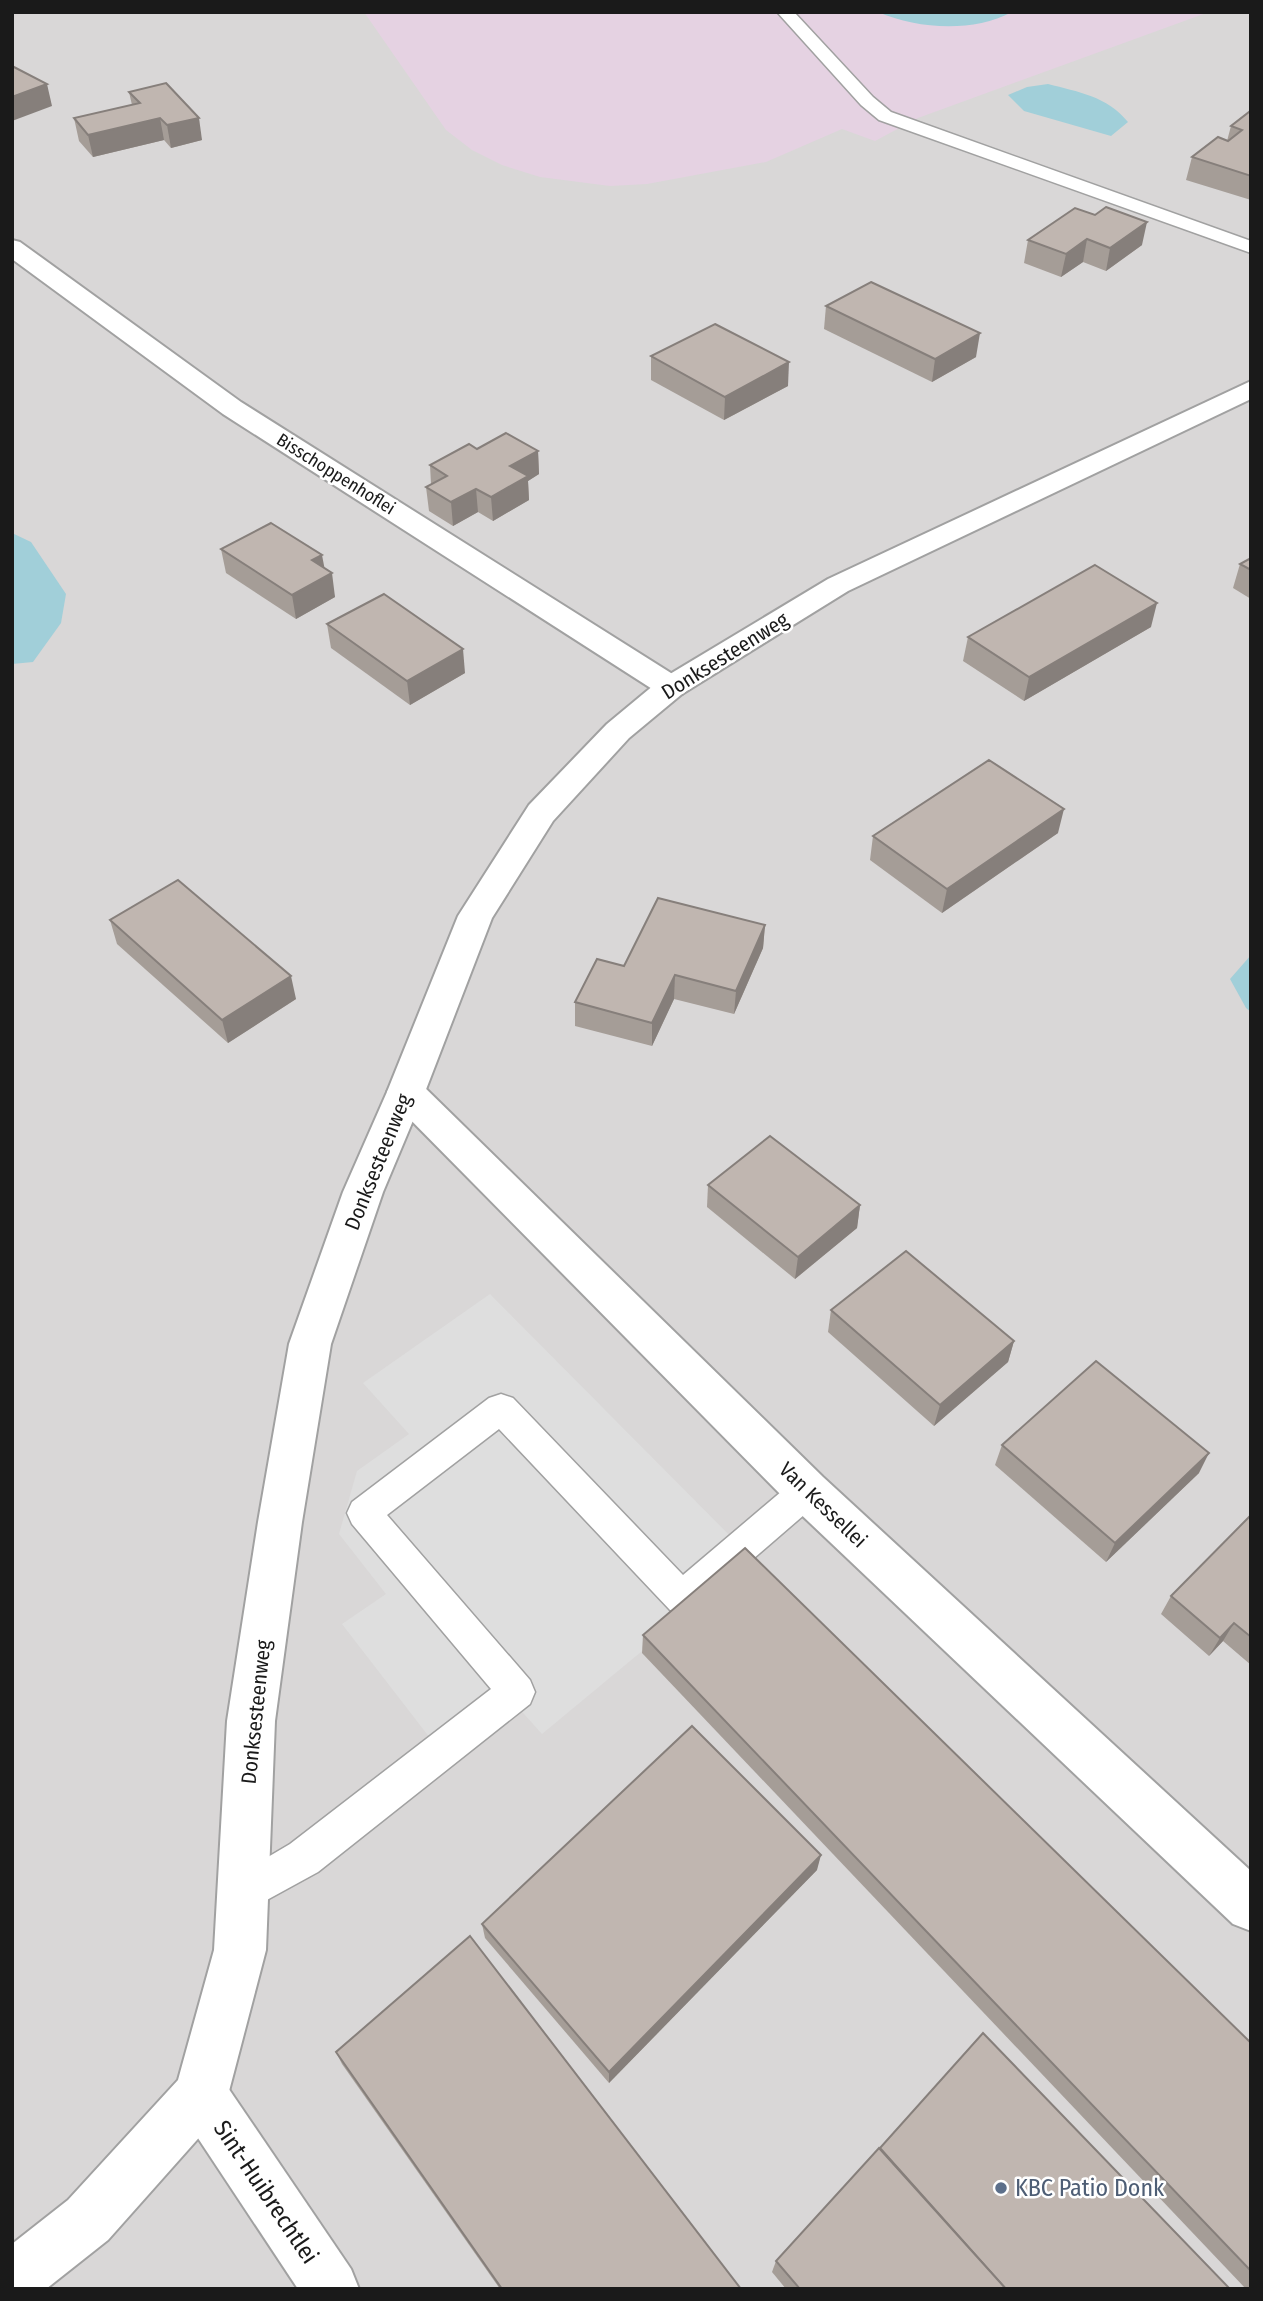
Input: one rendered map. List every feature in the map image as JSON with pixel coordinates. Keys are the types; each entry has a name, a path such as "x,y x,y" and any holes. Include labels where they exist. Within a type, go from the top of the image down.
{"street":[{"name":"Bisschoppenhoflei","path":"12,247 232,408 671,687"},
{"name":"Donksesteenweg","path":"12,2280 88,2220 201,2095 240,1950 251,1721 280,1521 310,1344 363,1192 407,1092 475,916 541,813 618,731 671,687 838,585 1251,389"},
{"name":"Van Kessellei","path":"407,1092 807,1491 1251,1906"},
{"name":"Sint-Huibrechtlei","path":"201,2095 331,2289"}],"lane":[{"path":"785,12 867,101 885,116 1251,247"},
{"path":"243,1894 304,1858 517,1692 364,1513 501,1408 682,1598 807,1491"}],"shaded area":[{"path":"12,12 1251,12 1251,2289 12,2289"},
{"path":"364,12 1209,12 918,118 875,141 842,129 766,162 647,184 610,186 540,177 502,165 472,150 446,130"},
{"path":"490,1294 753,1559 542,1734 516,1705 447,1760 342,1624 386,1594 339,1534 357,1471 409,1434 363,1383"}],"water":[{"path":"878,12 1012,12 980,23 945,26 910,22"},
{"path":"1048,84 1101,101 1120,113 1128,122 1111,136 1024,111 1008,95 1027,87"},
{"path":"12,533 31,542 66,594 61,623 33,662 12,664"},
{"path":"1251,955 1251,1012 1230,979"}],"building":[{"path":"12,66 47,84 12,97"},
{"path":"166,83 199,118 167,125 160,118 88,135 74,118 140,103 129,92"},
{"path":"1249,112 1251,176 1192,157 1218,137 1228,141 1242,130 1231,126"},
{"path":"1106,207 1147,222 1110,248 1087,239 1066,254 1028,240 1075,208 1095,215"},
{"path":"871,282 980,333 935,359 826,306"},
{"path":"715,324 789,362 725,397 651,356"},
{"path":"506,433 538,451 510,466 528,476 491,497 476,489 451,502 426,487 447,476 430,465 469,444 477,449"},
{"path":"271,523 322,555 312,560 332,573 292,595 221,549"},
{"path":"1251,558 1251,570 1240,564"},
{"path":"1095,565 1157,603 1029,677 968,637"},
{"path":"384,594 463,649 407,681 327,624"},
{"path":"989,760 1064,809 947,889 873,836"},
{"path":"178,880 291,976 222,1020 110,920"},
{"path":"658,898 765,925 736,991 675,975 652,1023 575,1002 597,959 624,966"},
{"path":"770,1136 860,1205 798,1257 708,1185"},
{"path":"906,1251 1014,1341 940,1405 831,1310"},
{"path":"1096,1361 1209,1453 1115,1543 1002,1445"},
{"path":"1251,1515 1251,1637 1234,1623 1220,1638 1171,1596"},
{"path":"745,1548 1251,2043 1251,2271 643,1635"},
{"path":"692,1726 821,1855 609,2072 482,1924"},
{"path":"470,1936 741,2289 502,2289 336,2052"},
{"path":"983,2033 1230,2289 1006,2289 880,2148"},
{"path":"879,2148 1006,2289 800,2289 776,2261"}],"place":[{"name":"KBC Patio Donk","path":"1001,2188"}]}
